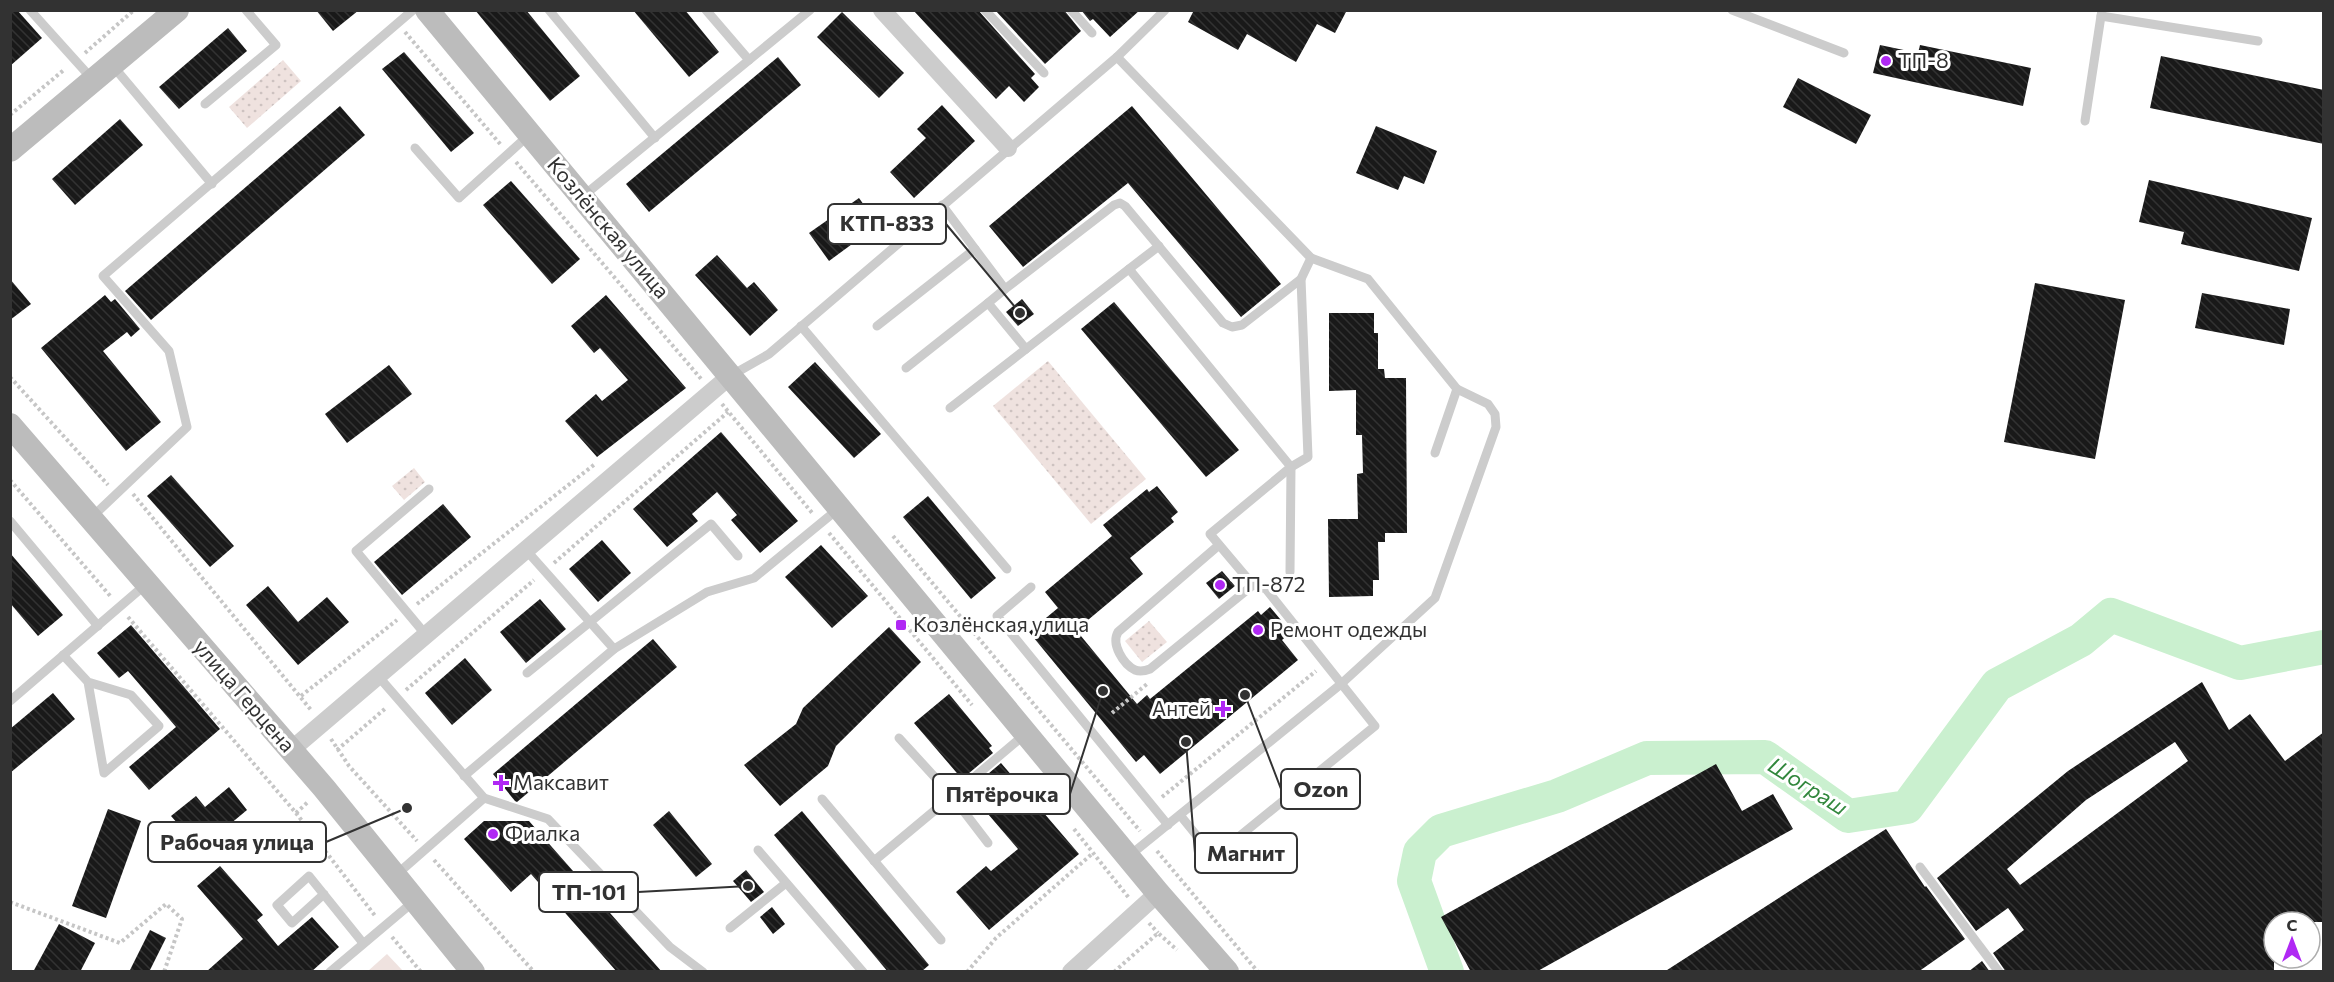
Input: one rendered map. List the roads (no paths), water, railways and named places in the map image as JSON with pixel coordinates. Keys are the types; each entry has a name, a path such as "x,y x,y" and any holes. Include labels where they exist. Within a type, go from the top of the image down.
{"street":[{"name":"Козлёнская улица","path":"427,10 1128,857 1227,972"},
{"path":"882,10 1008,148"},
{"path":"13,143 93,81 169,13"},
{"path":"291,750 526,550 725,370"},
{"name":"улица Герцена","path":"10,425 291,750 396,875 472,972"},
{"path":"1071,972 1158,893"}],"lane":[{"path":"30,10 93,81"},
{"path":"205,104 276,45 246,10"},
{"path":"91,518 188,427 170,351 103,276 413,10"},
{"path":"549,10 655,138"},
{"path":"706,10 749,60"},
{"path":"582,197 810,10"},
{"path":"985,10 1044,73"},
{"path":"1071,10 1092,33"},
{"path":"725,370 769,354 1117,57 1165,10"},
{"path":"1732,10 1844,52"},
{"path":"2085,121 2101,13 2258,41"},
{"path":"1117,57 1311,258 1368,279 1457,389 1488,404 1495,414 1496,427 1435,598 1341,684 1128,857"},
{"path":"112,65 212,184"},
{"path":"415,148 459,198 530,134"},
{"path":"906,368 1114,205 1125,206 1223,323 1232,327 1242,325 1301,279 1311,258"},
{"path":"942,206 1005,290"},
{"path":"950,408 1159,246"},
{"path":"877,327 975,249"},
{"path":"1129,269 1291,467 1290,572"},
{"path":"1180,815 1214,857 1375,726 1266,589 1253,585 1210,534 1291,467 1308,457 1301,279"},
{"path":"988,303 1026,349"},
{"path":"801,326 1007,569"},
{"path":"1435,453 1457,389"},
{"path":"426,635 356,551 429,489"},
{"path":"464,776 614,650 707,592 754,578 840,508"},
{"path":"10,522 98,626"},
{"path":"527,673 711,524 738,556"},
{"path":"1219,545 1116,636 1116,648 1134,670 1150,669 1253,585"},
{"path":"526,550 614,650"},
{"path":"10,701 147,584"},
{"path":"1031,587 997,616 1168,825"},
{"path":"63,655 88,682 130,695 159,726 104,773 88,682"},
{"path":"378,676 484,798 548,819 670,947 703,972"},
{"path":"874,861 1026,733"},
{"path":"899,738 952,796 988,843"},
{"path":"396,875 484,798"},
{"path":"822,799 941,940"},
{"path":"758,850 863,972"},
{"path":"1920,867 1999,972"},
{"path":"324,894 292,923 277,905 309,876 324,894 363,943"},
{"path":"730,928 786,883"},
{"path":"330,972 415,900"}],"waterway":[{"name":"Шограш","path":"1447,972 1414,881 1420,852 1441,831 1557,796 1647,758 1765,757 1848,816 1907,807 1997,685 2081,640 2111,615 2240,663 2324,647"}],"place":[{"name":"ТП-8","path":"1886,61"},
{"name":"КТП-833","path":"1020,313"},
{"name":"ТП-872","path":"1220,585"},
{"name":"Козлёнская улица","path":"901,625"},
{"name":"Ремонт одежды","path":"1258,630"},
{"name":"Пятёрочка","path":"1103,691"},
{"name":"Ozon","path":"1245,695"},
{"name":"Антей","path":"1223,709"},
{"name":"Магнит","path":"1186,742"},
{"name":"Максавит","path":"501,783"},
{"name":"Рабочая улица","path":"407,808"},
{"name":"Фиалка","path":"493,834"},
{"name":"ТП-101","path":"748,886"}]}
